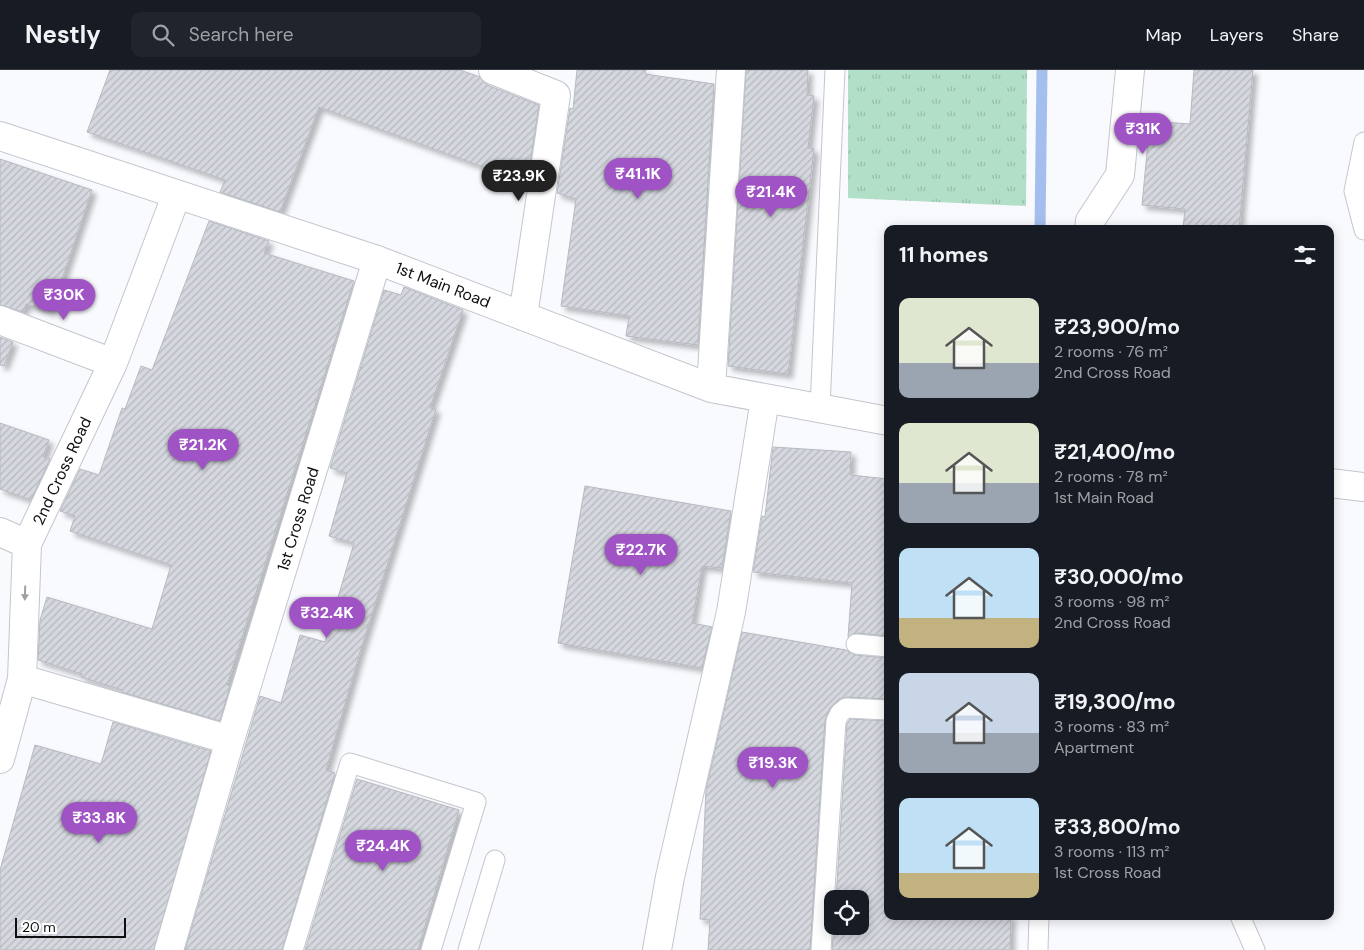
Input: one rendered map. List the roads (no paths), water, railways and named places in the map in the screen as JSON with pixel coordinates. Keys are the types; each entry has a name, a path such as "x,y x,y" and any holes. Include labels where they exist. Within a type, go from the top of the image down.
{"street":[{"path":"493,70 556,95 523,316"},
{"path":"712,388 731,70"},
{"path":"1090,225 1090,221 1120,175 1130,70"},
{"name":"1st Main Road","path":"0,136 176,196 377,260 712,388 884,420"},
{"name":"2nd Cross Road","path":"0,759 22,679 27,544 113,363 176,196"},
{"name":"1st Cross Road","path":"168,950 230,740 377,260"},
{"path":"0,320 113,363"},
{"path":"657,950 670,877 731,612 765,399"},
{"path":"1334,483 1364,487"},
{"path":"0,532 27,544"},
{"path":"22,679 230,740"}],"lane":[{"path":"820,408 835,70"},
{"path":"1364,142 1354,191 1364,230"},
{"path":"856,644 884,647"},
{"path":"821,950 836,721 840,713 846,708 884,710"},
{"path":"293,950 350,763 476,802 431,950"},
{"path":"468,950 495,860"},
{"path":"1038,950 1039,920"},
{"path":"1242,920 1254,950"}],"waterway":[{"path":"1040,225 1042,70"}]}
